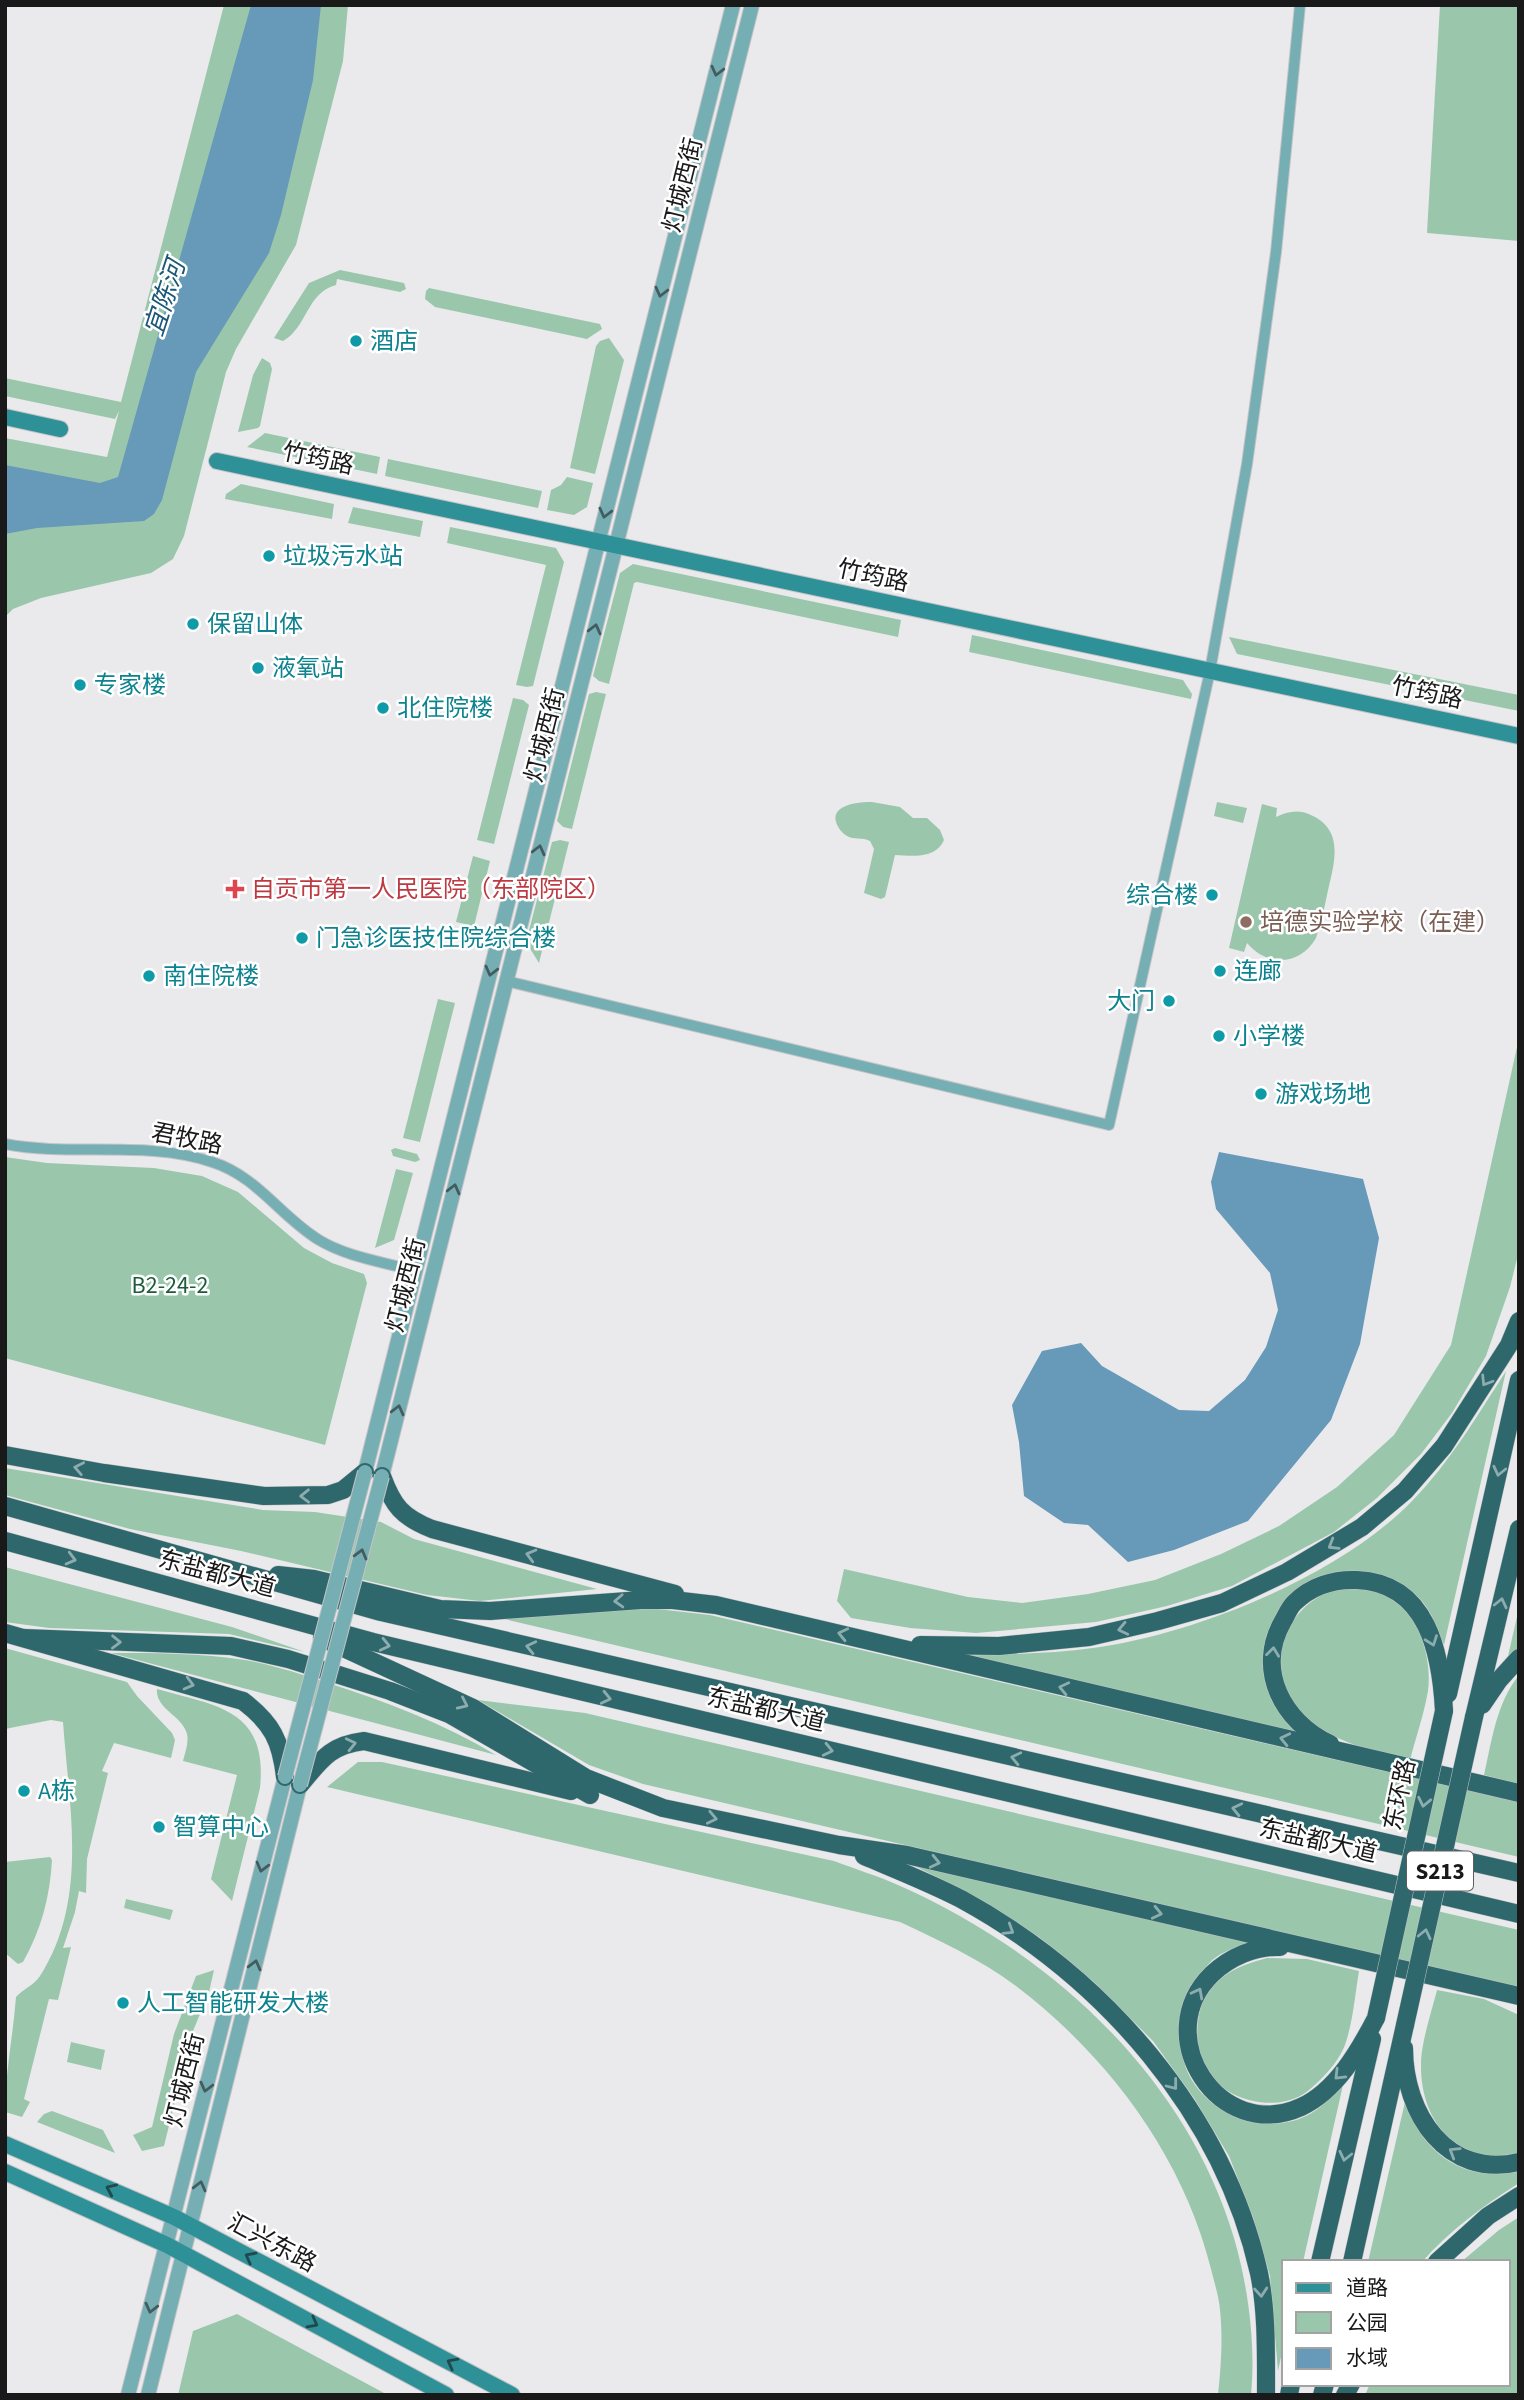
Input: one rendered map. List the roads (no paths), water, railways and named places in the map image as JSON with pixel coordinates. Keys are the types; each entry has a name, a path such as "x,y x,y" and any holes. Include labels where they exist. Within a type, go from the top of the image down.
{"highway":[{"path":"885,1644 999,1646 1089,1637 1222,1603 1287,1572 1362,1527 1405,1491 1444,1446 1509,1345 1519,1321"},
{"name":"东环路","path":"1320,2260 1519,1380"},
{"path":"5,1455 104,1473 264,1496 328,1495 373,1474 391,1501 411,1520 421,1524 716,1605 1519,1793"},
{"name":"东盐都大道","path":"5,1506 381,1612 1519,1873"},
{"name":"S213","path":"1352,2260 1519,1529"},
{"name":"东盐都大道","path":"5,1541 373,1642 1519,1914"},
{"path":"1478,1565 1508,1573"},
{"path":"226,1569 314,1579 440,1609 490,1611 641,1600 673,1600 716,1605"},
{"path":"1352,1755 1317,1738 1296,1720 1279,1697 1271,1671 1271,1648 1279,1628 1293,1604 1316,1588 1338,1579 1363,1580 1385,1585 1401,1595 1420,1613 1439,1663 1444,1712"},
{"path":"268,1613 473,1708 586,1778 663,1808"},
{"path":"5,1633 243,1701 255,1709 274,1732 293,1781 344,1744 364,1741 590,1795 839,1845 907,1855 1519,1996"},
{"path":"24,1638 231,1646 288,1659 390,1691 449,1714 590,1795"},
{"path":"1475,1717 1499,1680 1519,1658"},
{"path":"839,1845 962,1900 1033,1945 1091,1992 1143,2046 1186,2101 1213,2147 1244,2220 1259,2276 1265,2338 1266,2395"},
{"path":"1304,1947 1272,1947 1247,1951 1222,1965 1204,1981 1193,2000 1188,2037 1196,2069 1211,2092 1231,2105 1250,2112 1269,2113 1302,2107 1322,2092 1348,2066 1376,2018"},
{"path":"1500,1992 1519,2002"},
{"path":"1405,2025 1404,2054 1408,2078 1429,2131 1447,2150 1469,2162 1492,2166 1519,2162"},
{"path":"1439,2260 1488,2216 1519,2196"},
{"path":"1332,2212 1362,2218"}],"main road":[{"path":"5,418 60,429"},
{"name":"竹筠路","path":"217,461 1519,736"},
{"name":"汇兴东路","path":"5,2144 174,2217 512,2395"},
{"name":"汇兴东路","path":"5,2172 183,2253 446,2395"}],"street":[{"name":"灯城西街","path":"373,1474 415,1271 733,5"},
{"name":"灯城西街","path":"373,1474 506,981 752,5"},
{"path":"506,981 1109,1125 1210,671 1247,464 1275,266 1300,5"},
{"name":"君牧路","path":"5,1144 36,1148 166,1153 213,1162 253,1182 291,1220 321,1241 353,1254 415,1271"},
{"path":"293,1781 373,1474"},
{"name":"灯城西街","path":"128,2395 293,1781"},
{"name":"灯城西街","path":"148,2395 293,1781"}],"water":[{"path":"251,5 321,5 313,80 281,215 269,253 196,372 162,500 154,514 144,521 37,528 5,534 5,465 100,483 118,477"},
{"path":"1219,1152 1363,1179 1379,1238 1360,1344 1331,1420 1248,1521 1174,1550 1128,1562 1088,1525 1064,1523 1024,1496 1019,1442 1012,1405 1042,1351 1081,1343 1102,1366 1179,1410 1209,1411 1245,1380 1266,1347 1278,1310 1270,1273 1216,1209 1211,1182"}],"place":[{"name":"酒店","path":"356,341"},
{"name":"垃圾污水站","path":"269,556"},
{"name":"保留山体","path":"193,624"},
{"name":"液氧站","path":"258,668"},
{"name":"专家楼","path":"80,685"},
{"name":"北住院楼","path":"383,708"},
{"name":"自贡市第一人民医院（东部院区）","path":"235,889"},
{"name":"综合楼","path":"1212,895"},
{"name":"培德实验学校（在建）","path":"1246,922"},
{"name":"门急诊医技住院综合楼","path":"302,938"},
{"name":"连廊","path":"1220,971"},
{"name":"南住院楼","path":"149,976"},
{"name":"大门","path":"1169,1001"},
{"name":"小学楼","path":"1219,1036"},
{"name":"游戏场地","path":"1261,1094"},
{"name":"A栋","path":"24,1791"},
{"name":"智算中心","path":"159,1827"},
{"name":"人工智能研发大楼","path":"123,2003"}],"water label":[{"name":"宜陈河","path":"165,298"}],"park label":[{"name":"B2-24-2","path":"170,1285"}]}
